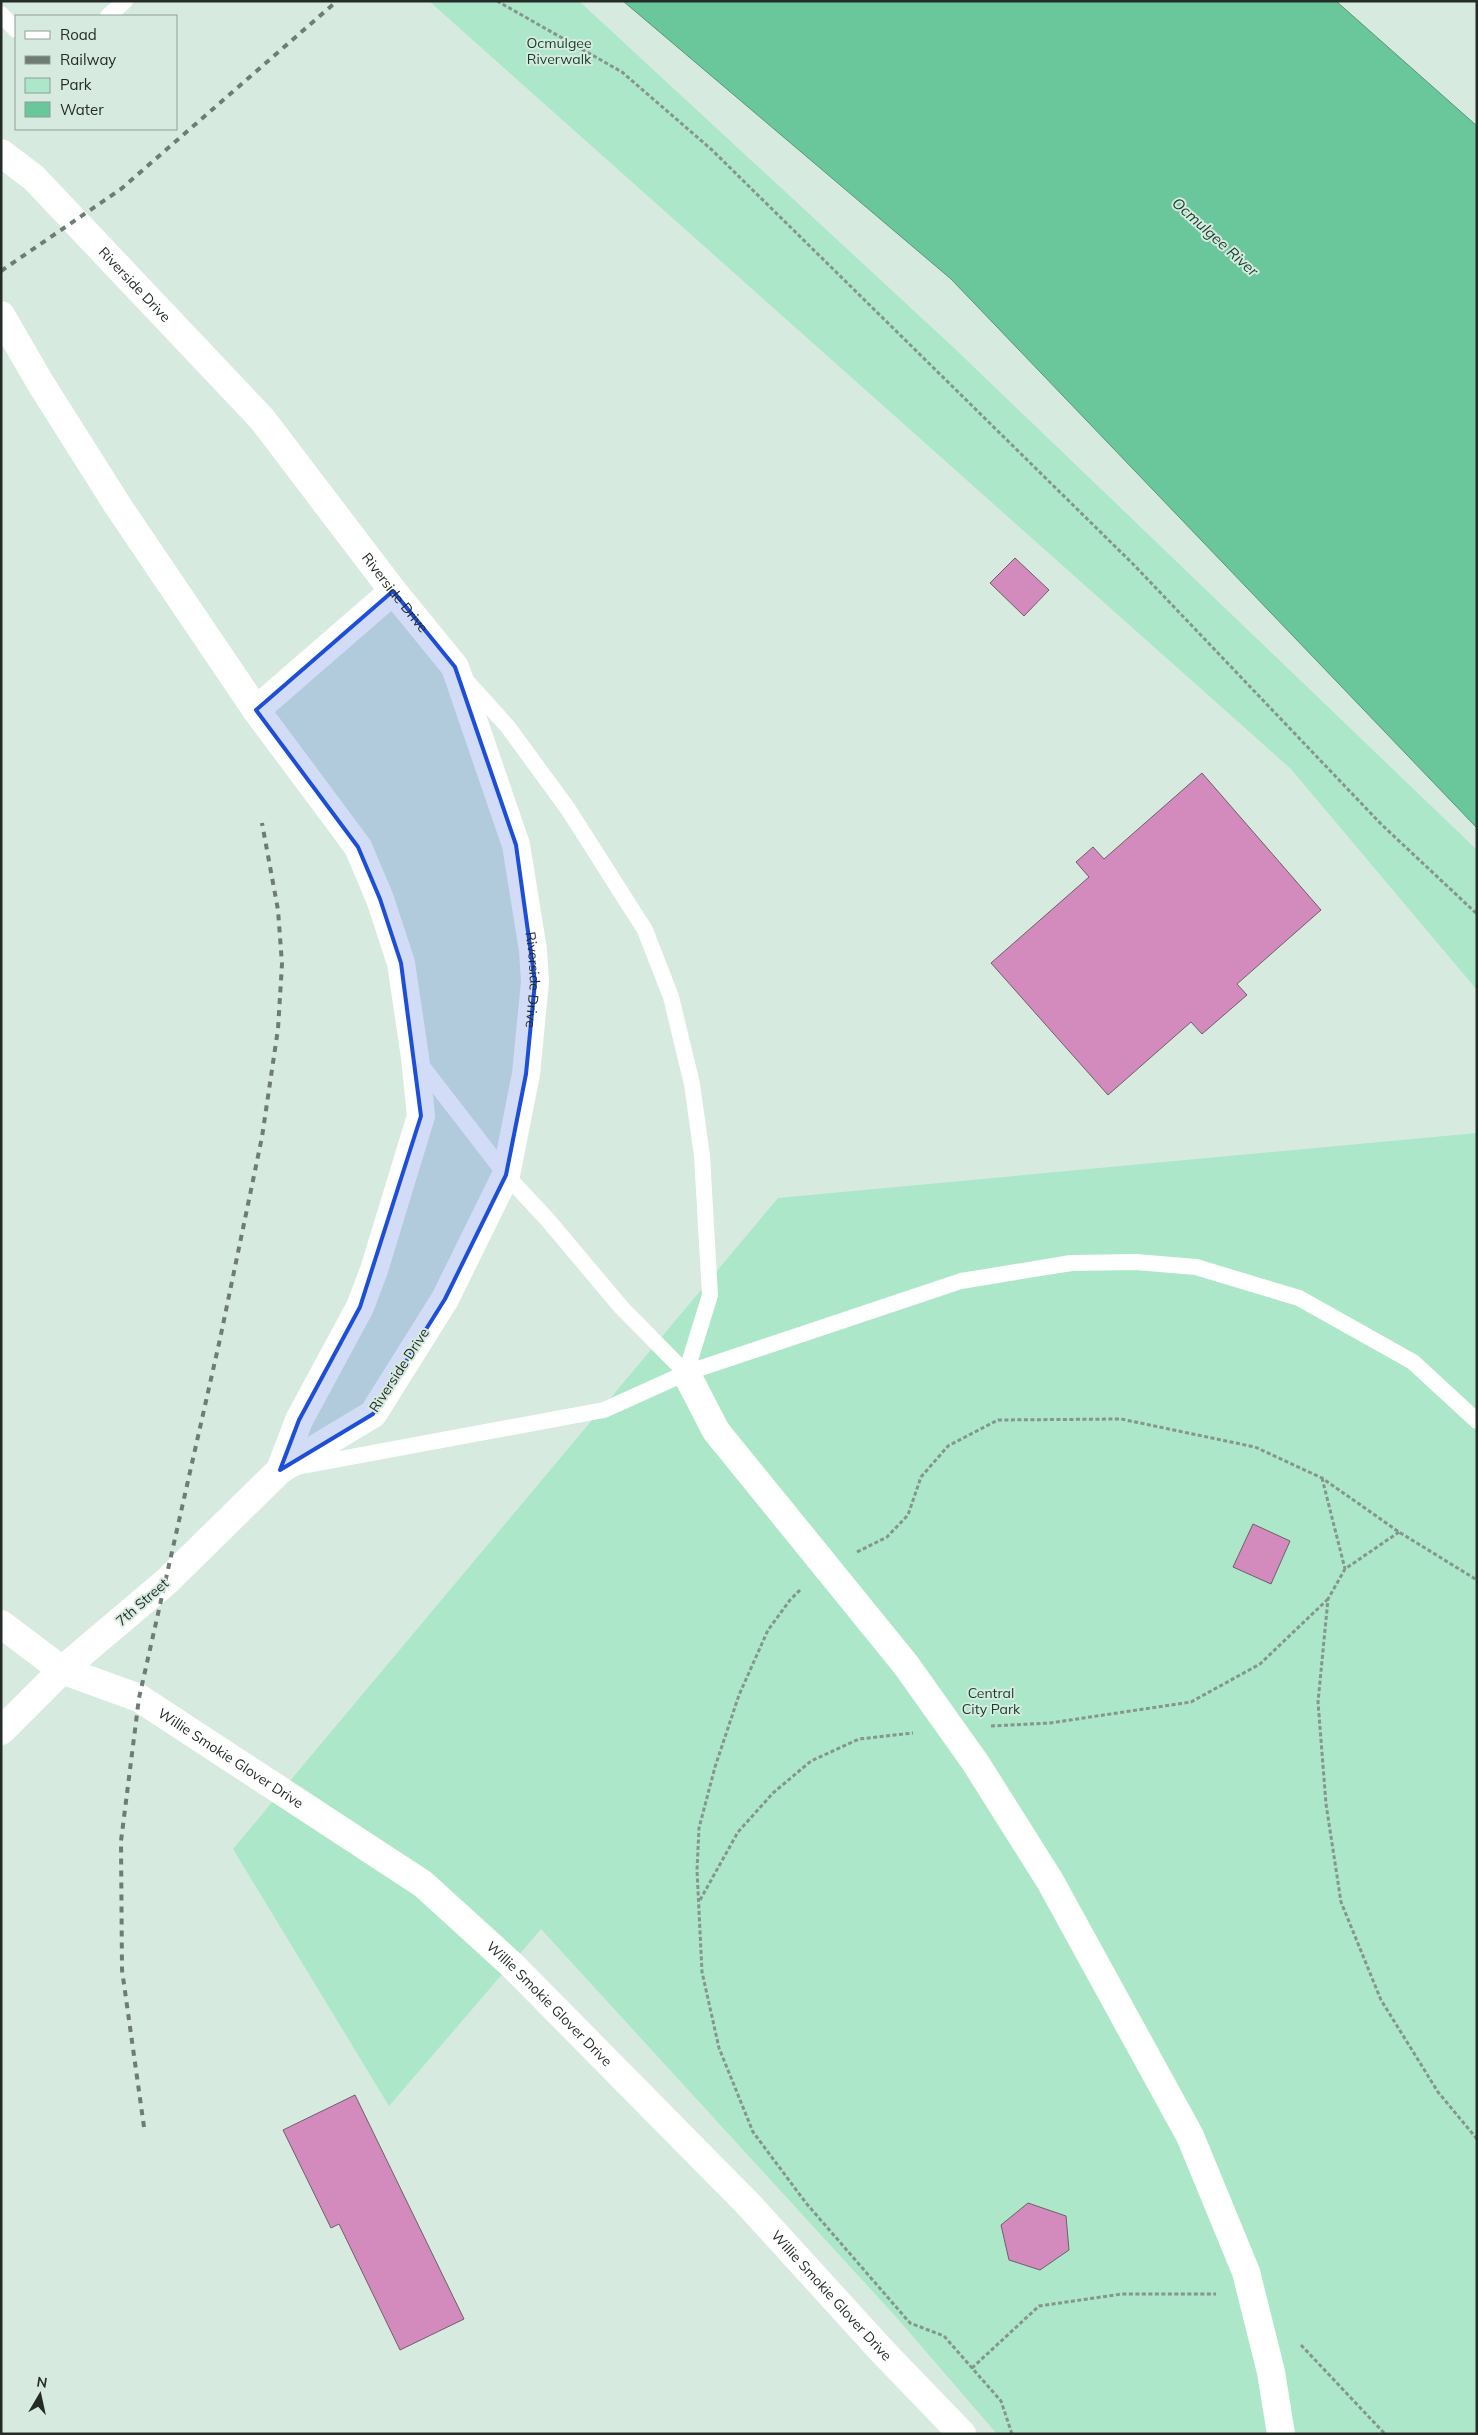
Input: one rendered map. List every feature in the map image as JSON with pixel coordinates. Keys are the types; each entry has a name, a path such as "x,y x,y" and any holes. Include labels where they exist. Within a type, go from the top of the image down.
{"street":[{"name":"Riverside Drive","path":"1,153 34,178 262,419 393,591 455,667 516,845 533,950 535,982 526,1074 506,1176 445,1299 373,1414 280,1470"},
{"path":"1,315 41,384 118,506 256,710 358,847 380,899 401,963 416,1057 421,1116 374,1270 360,1307 300,1420 280,1470"},
{"path":"256,710 393,591"},
{"path":"686,1373 716,1432 906,1665 951,1728 1050,1881 1190,2136 1246,2272 1271,2372 1281,2434"},
{"name":"7th Street","path":"1,1731 62,1670 166,1582 280,1470"},
{"name":"Willie Smokie Glover Drive","path":"1,1624 62,1670 139,1698 423,1884 513,1966 750,2206 962,2434"}],"lane":[{"path":"109,15 125,1"},
{"path":"1,14 15,29"},
{"path":"455,667 508,728 568,809 646,930 671,997 692,1084 702,1156 710,1295 686,1373"},
{"path":"416,1057 506,1176 547,1219 620,1307 686,1373"},
{"path":"280,1470 604,1410 686,1373 961,1281 1071,1263 1136,1262 1196,1267 1299,1298 1413,1362 1477,1421"}],"path":[{"path":"497,1 622,72 712,150 1134,566 1381,824 1477,914"},
{"path":"1012,2434 1001,2401 944,2336 910,2323 806,2204 753,2132 719,2048 702,1972 697,1870 699,1828 714,1767 739,1695 768,1630 790,1600 827,1567 887,1537 908,1515 921,1477 948,1446 998,1420 1121,1419 1254,1448 1322,1478 1399,1532 1477,1580"},
{"path":"1322,1478 1345,1569"},
{"path":"700,1901 738,1832 773,1793 811,1761 860,1739 951,1728 1050,1723 1191,1702 1260,1664 1328,1599 1345,1569 1399,1532"},
{"path":"1328,1599 1318,1702 1326,1804 1341,1902 1382,2000 1438,2092 1477,2139"},
{"path":"972,2368 1039,2306 1122,2294 1252,2294"},
{"path":"1298,2343 1386,2434"}],"highlighted area":[{"path":"393,591 455,667 516,845 535,982 526,1074 506,1175 445,1299 373,1414 280,1470 299,1420 360,1307 421,1116 401,963 380,899 358,847 256,710"}],"green space":[{"name":"Ocmulgee Riverwalk","path":"429,1 579,1 953,347 1477,850 1477,990 1291,769"},
{"name":"Central City Park","path":"1477,1133 1477,2434 997,2434 897,2318 541,1929 389,2106 233,1849 778,1198"}],"water":[{"name":"Ocmulgee River","path":"623,1 1336,1 1477,126 1477,828 951,279"}],"building":[{"path":"1015,558 1049,590 1024,616 990,583"},
{"path":"1202,773 1321,910 1237,984 1247,995 1202,1034 1191,1022 1108,1095 991,963 1089,877 1076,862 1093,847 1104,859"},
{"path":"1253,1524 1290,1541 1271,1584 1233,1567"},
{"path":"355,2095 464,2319 400,2350 339,2224 331,2228 283,2130"},
{"path":"1028,2203 1066,2216 1069,2250 1040,2270 1009,2260 1001,2225"}],"railway":[{"path":"1,271 121,189 337,1"},
{"path":"144,2127 122,1970 121,1841 139,1698 220,1339 262,1137 278,1029 282,964 278,910 262,823"}]}
